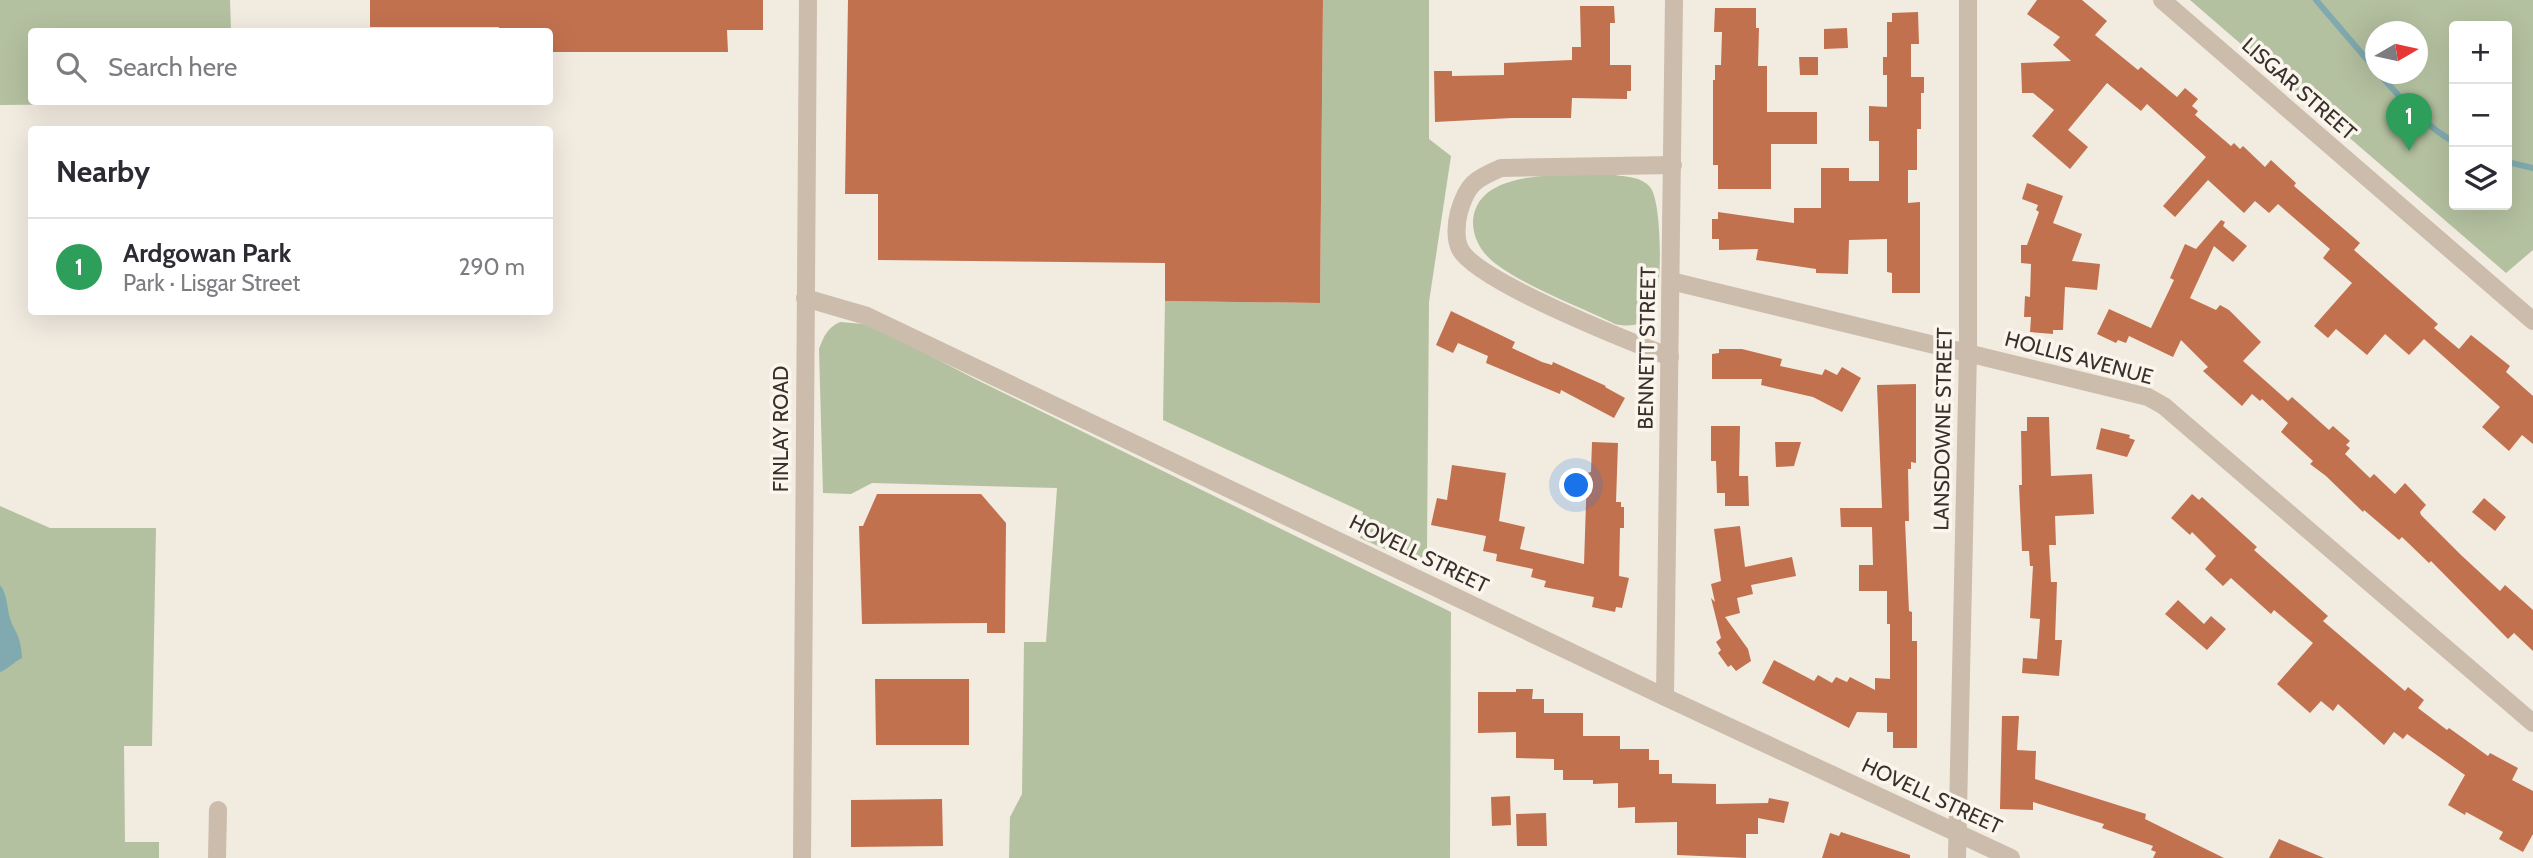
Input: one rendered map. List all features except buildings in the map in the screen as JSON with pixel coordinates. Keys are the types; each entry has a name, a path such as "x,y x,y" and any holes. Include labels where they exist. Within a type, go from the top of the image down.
{"street":[{"name":"FINLAY ROAD","path":"802,858 808,0"},
{"name":"BENNETT STREET","path":"1665,697 1674,0"},
{"name":"LANSDOWNE STREET","path":"1957,858 1968,352 1968,0"},
{"name":"LISGAR STREET","path":"2162,0 2533,321"},
{"path":"1670,357 1613,336 1507,284 1473,264 1460,248 1456,222 1463,199 1476,179 1501,168 1673,165"},
{"name":"HOLLIS AVENUE","path":"1671,281 2148,397 2164,406 2533,723"},
{"name":"HOVELL STREET","path":"805,298 867,316 1665,697 2011,858"},
{"path":"217,858 218,810"}],"green space":[{"path":"0,0 230,0 231,28 28,28 28,105 0,105"},
{"path":"1323,0 1429,0 1429,139 1451,156 1429,302 1425,567 1360,538 1363,512 1163,420 1165,301 1320,303"},
{"path":"2190,0 2533,0 2533,250 2506,273"},
{"path":"1553,175 1615,175 1634,178 1647,184 1654,196 1657,211 1660,252 1658,292 1651,316 1639,324 1615,324 1539,289 1496,264 1477,241 1473,224 1478,205 1490,191 1508,182"},
{"path":"840,322 864,324 881,330 975,379 1451,612 1450,858 1009,858 1010,817 1022,794 1024,642 1046,642 1057,488 872,483 851,494 823,493 819,349 826,333"},
{"path":"0,506 50,528 156,528 152,746 124,746 125,842 159,842 159,858 0,858"}],"water":[{"path":"0,585 19,640 22,658 0,672"}],"waterway":[{"path":"2316,0 2365,57"},
{"path":"2388,84 2423,120 2449,139"},
{"path":"2512,163 2533,168"}],"place":[{"name":"Ardgowan Park","path":"2409,151"}]}
